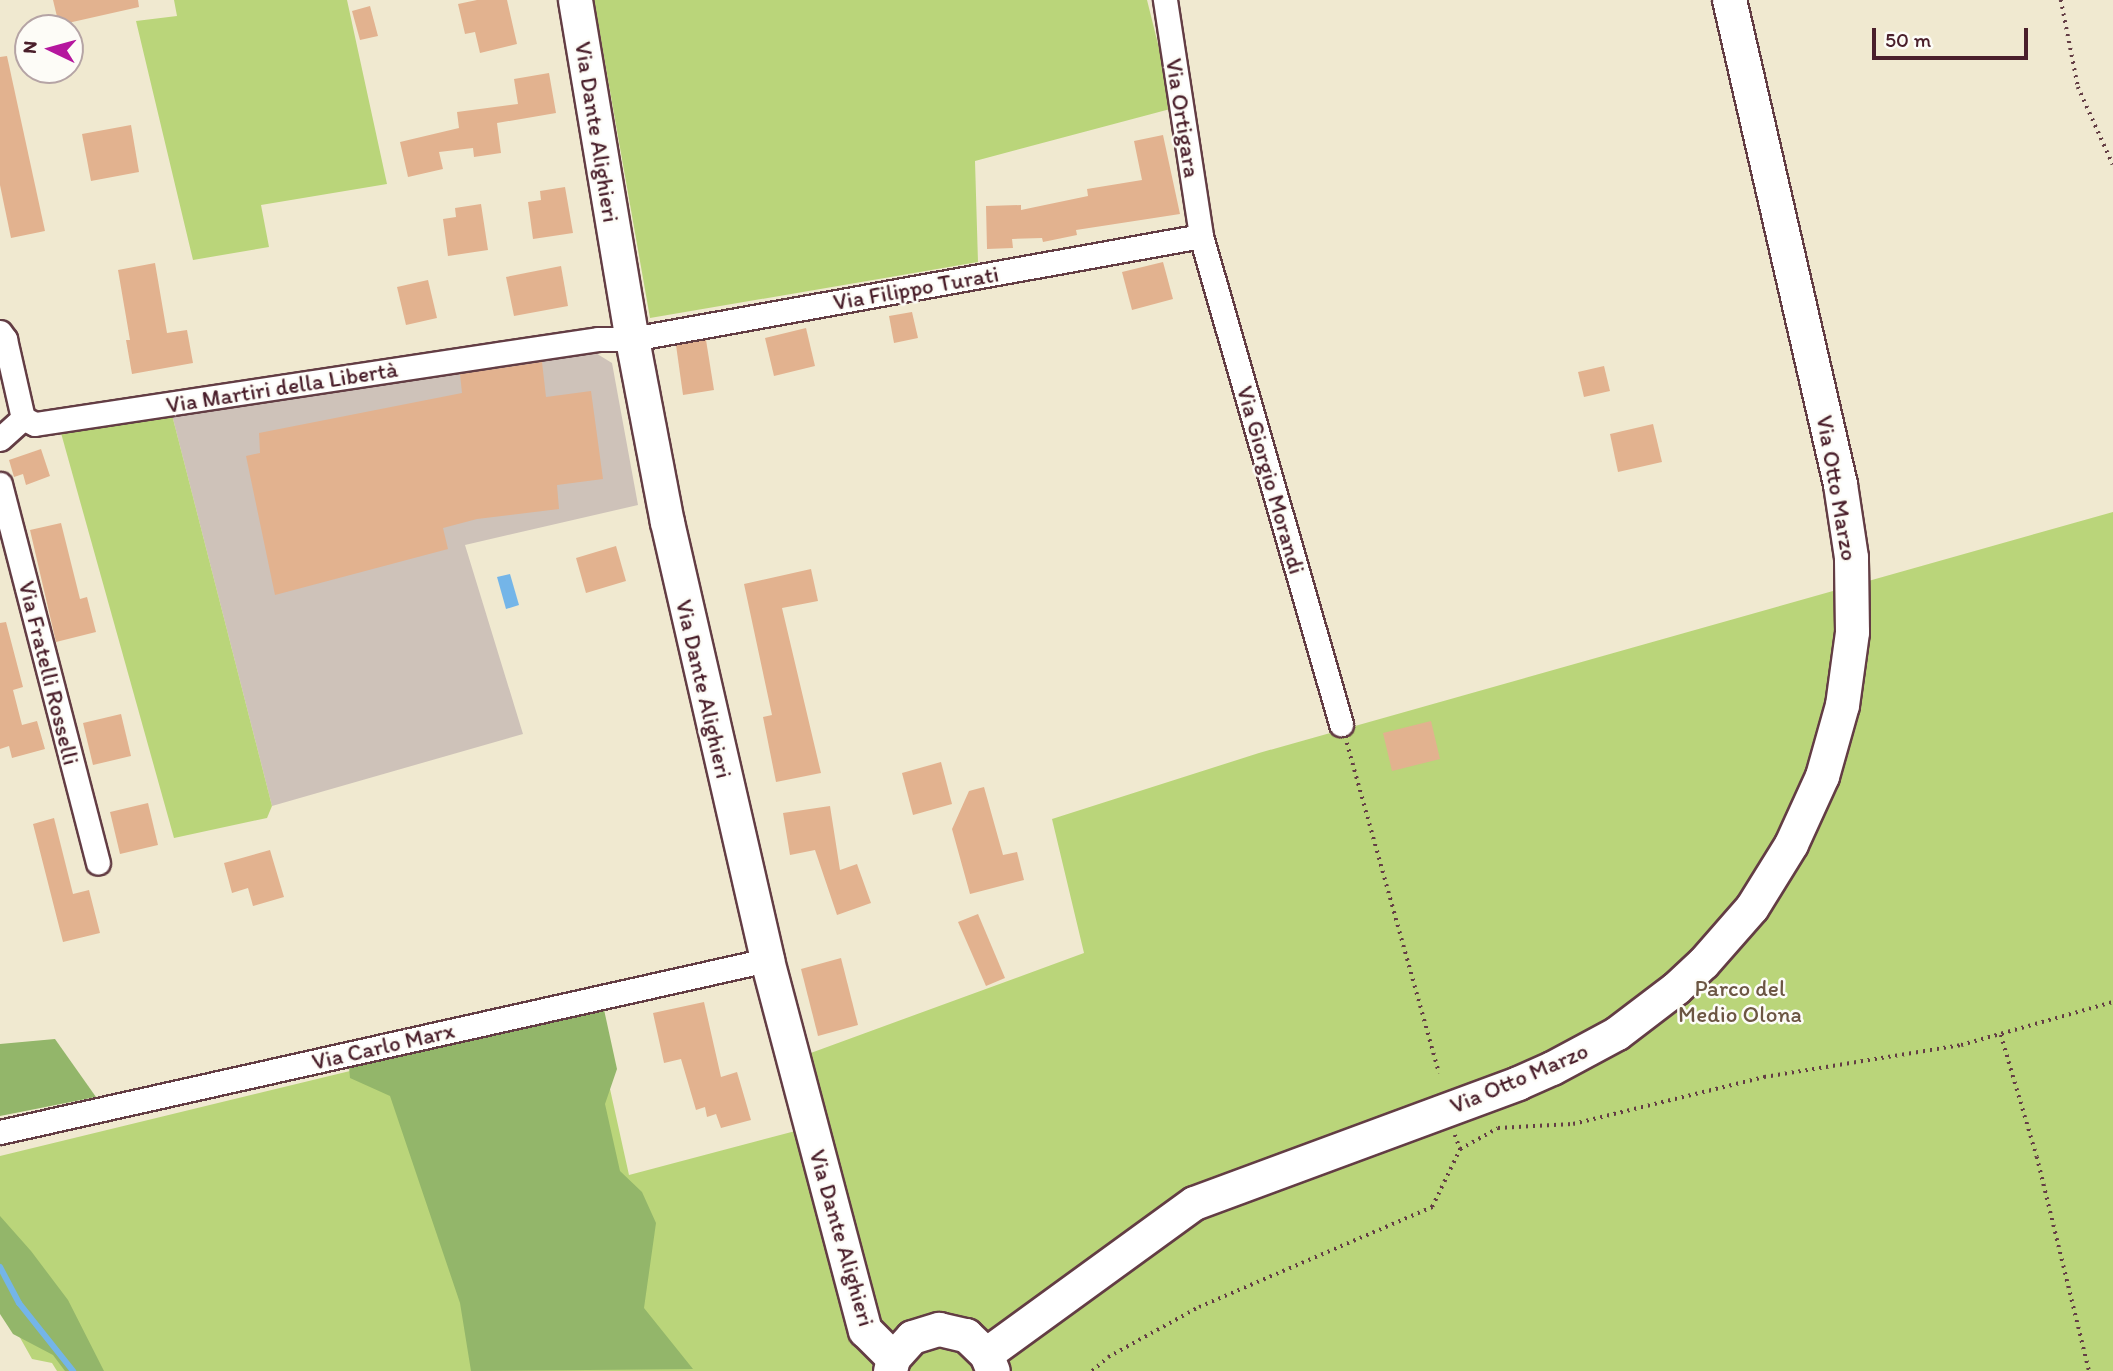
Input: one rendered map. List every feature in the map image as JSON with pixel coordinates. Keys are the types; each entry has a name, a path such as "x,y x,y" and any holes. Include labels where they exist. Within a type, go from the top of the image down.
{"street":[{"name":"Via Dante Alighieri","path":"575,0 632,339 672,547 767,960 865,1331 891,1364 912,1337 939,1329 966,1335 990,1362"},
{"name":"Via Ortigara","path":"1165,0 1201,236"},
{"name":"Via Otto Marzo","path":"990,1362 1194,1203 1552,1069 1585,1052 1648,1012 1703,963 1752,907 1791,844 1822,776 1836,729 1852,632 1851,557 1847,520 1729,0"},
{"name":"Via Filippo Turati","path":"632,339 1201,236"},
{"name":"Via Giorgio Morandi","path":"1201,236 1341,724"},
{"path":"0,331 5,339 23,418 0,439"},
{"name":"Via Martiri della Libertà","path":"23,418 35,424 598,339 632,339"},
{"name":"Via Fratelli Rosselli","path":"0,484 98,863"},
{"name":"Via Carlo Marx","path":"0,1132 767,960"}],"path":[{"path":"2060,0 2078,87 2113,165"},
{"path":"1341,724 1439,1073"},
{"path":"1092,1371 1108,1357 1199,1307 1432,1208 1460,1149 1498,1128 1573,1124 1764,1077 1961,1045 2113,1002"},
{"path":"2001,1035 2037,1157 2089,1371"},
{"path":"1445,1110 1460,1149"}],"shaded area":[{"path":"594,352 612,363 638,505 465,545 523,734 272,806 171,411"}],"green space":[{"path":"174,0 347,0 387,184 261,205 269,247 193,260 136,21 177,16"},
{"path":"594,0 1147,0 1174,108 975,161 978,262 650,318"},
{"path":"171,411 272,806 267,818 174,838 61,433"},
{"name":"Parco del Medio Olona","path":"2113,512 2113,1371 57,1371 52,1363 32,1359 0,1302 0,1156 593,1012 629,1175 822,1124 808,1054 1084,953 1052,819 1259,753"},
{"path":"603,1005 617,1069 605,1104 620,1171 642,1192 656,1223 644,1308 693,1369 471,1371 460,1303 390,1096 350,1078 349,1067"},
{"path":"55,1039 96,1097 0,1116 0,1044"},
{"path":"0,1216 68,1300 104,1371 65,1371 53,1355 13,1334 0,1314"}],"water":[{"path":"510,574 519,605 506,609 497,577"}],"building":[{"path":"53,0 138,0 139,7 84,19 84,14 56,14"},
{"path":"477,0 507,0 517,44 480,53 475,32 465,34 458,4"},
{"path":"370,6 378,36 360,40 352,11"},
{"path":"7,56 45,231 11,238 0,185 0,57"},
{"path":"549,73 556,113 497,123 501,153 474,157 473,148 439,152 443,169 408,177 400,142 459,128 457,112 518,104 514,79"},
{"path":"131,125 139,172 91,181 82,134"},
{"path":"1163,135 1180,214 1076,230 1077,235 1043,242 1042,238 1012,239 1013,248 987,249 986,206 1021,205 1021,210 1088,196 1087,189 1142,180 1134,141"},
{"path":"565,187 573,233 533,239 528,202 541,200 540,191"},
{"path":"481,204 488,250 448,256 443,219 456,217 455,208"},
{"path":"1163,262 1173,299 1132,310 1122,272"},
{"path":"155,263 167,333 187,330 193,363 132,374 126,340 130,340 118,270"},
{"path":"561,266 568,306 514,316 506,277"},
{"path":"428,280 437,318 406,325 397,287"},
{"path":"912,312 918,338 894,343 889,316"},
{"path":"806,328 815,366 774,376 765,338"},
{"path":"706,340 714,390 683,395 676,345"},
{"path":"542,362 546,397 591,391 603,479 557,485 559,509 477,519 443,528 448,549 275,595 246,456 260,453 259,433 462,393 460,374"},
{"path":"1604,366 1610,391 1584,397 1578,372"},
{"path":"1653,424 1662,462 1618,472 1610,434"},
{"path":"41,449 50,476 26,485 23,474 14,477 9,460"},
{"path":"61,523 80,599 87,597 96,632 56,642 30,530"},
{"path":"616,546 626,581 586,593 576,558"},
{"path":"811,569 818,601 782,608 821,773 776,782 763,717 772,715 744,584"},
{"path":"6,622 23,687 13,690 22,725 37,721 45,749 12,758 9,746 0,749 0,623"},
{"path":"121,714 131,756 93,765 83,723"},
{"path":"1431,721 1440,759 1392,771 1383,733"},
{"path":"941,762 952,804 913,815 902,773"},
{"path":"984,787 1003,855 1017,852 1024,880 970,894 952,829 969,791"},
{"path":"148,803 158,845 120,854 110,812"},
{"path":"830,806 840,870 857,864 871,903 837,915 815,850 790,855 783,813"},
{"path":"54,818 73,894 89,890 100,933 63,942 33,824"},
{"path":"270,850 284,897 253,906 248,888 232,893 224,863"},
{"path":"978,914 1005,978 986,986 958,922"},
{"path":"841,958 858,1025 818,1036 801,969"},
{"path":"704,1002 721,1077 737,1072 751,1120 721,1128 716,1114 707,1117 705,1107 696,1110 681,1059 664,1063 653,1013"}],"waterway":[{"path":"0,1267 19,1303 73,1371"}]}
